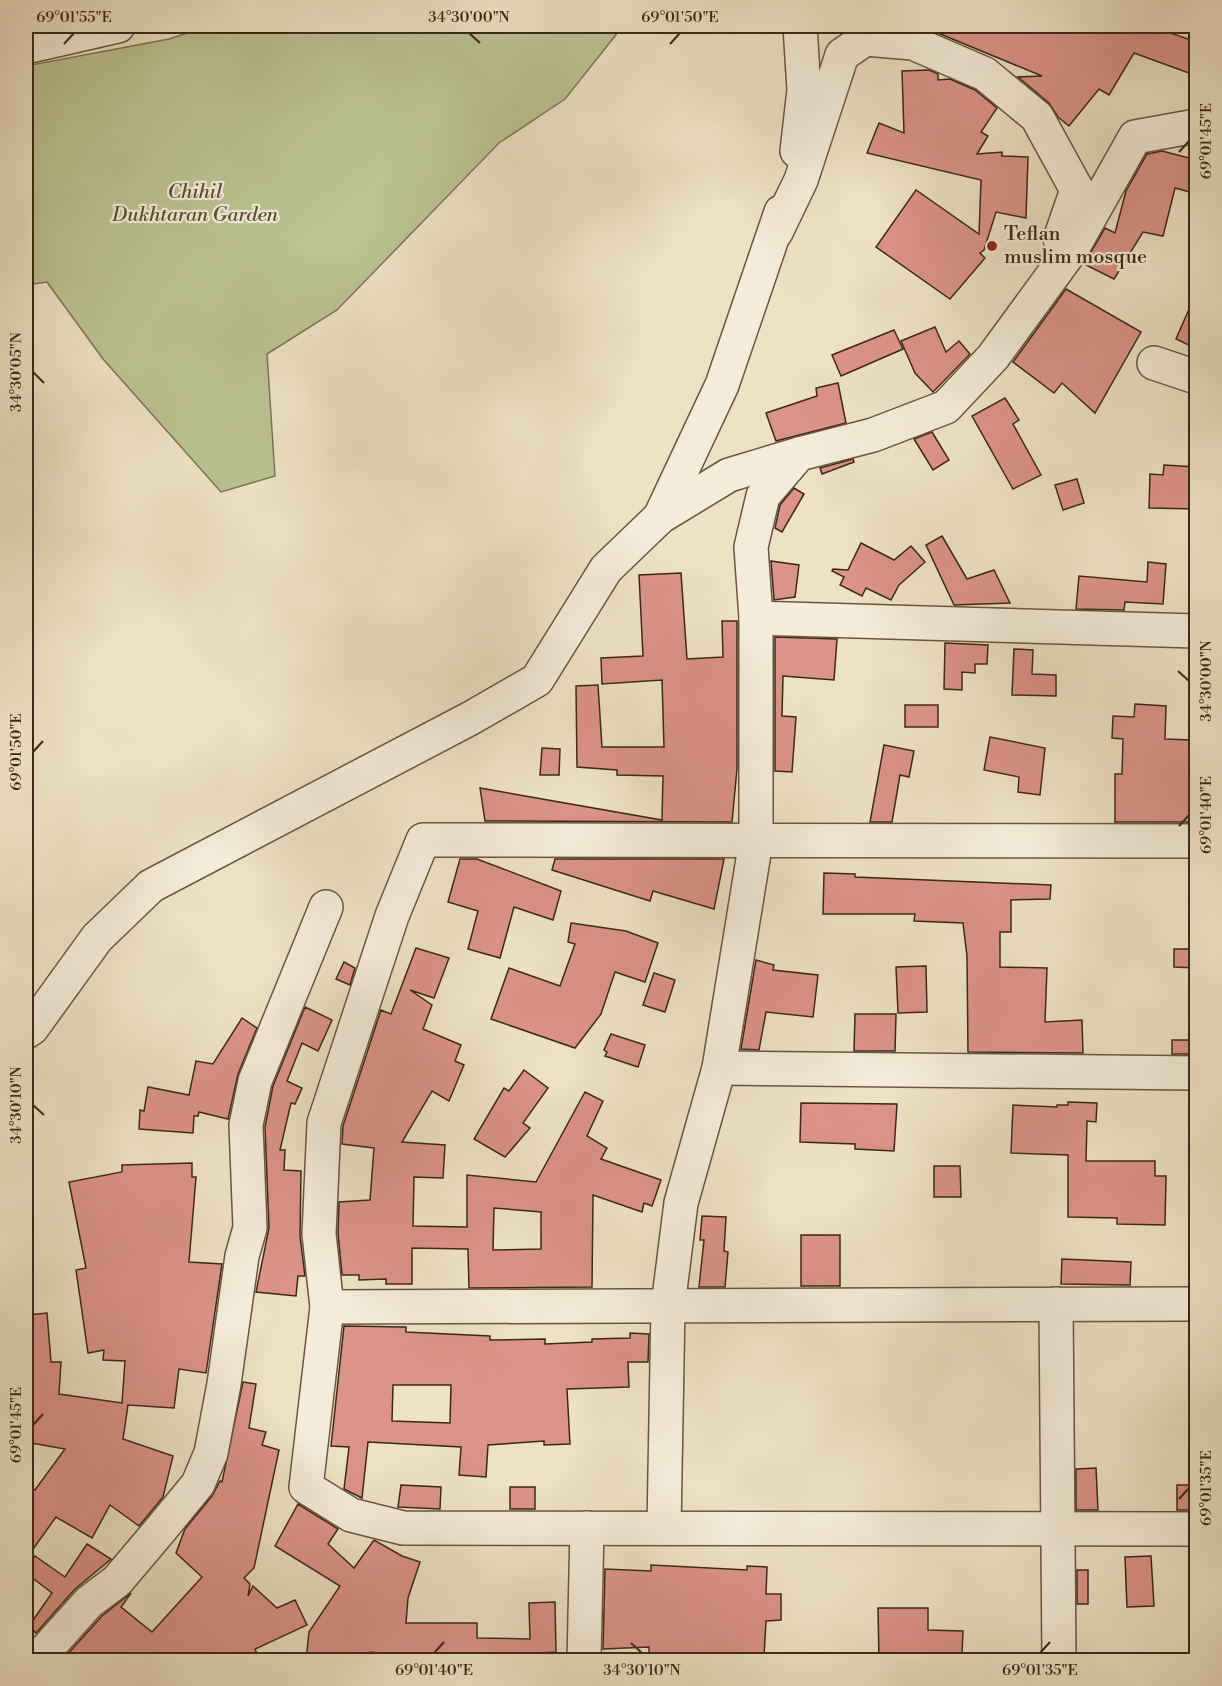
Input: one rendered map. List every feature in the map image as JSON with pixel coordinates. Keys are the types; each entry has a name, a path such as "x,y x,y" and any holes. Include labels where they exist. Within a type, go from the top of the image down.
{"street":[{"path":"26,47 118,26"},
{"path":"660,517 722,385 776,232 800,140 804,90 800,26"},
{"path":"776,232 801,180 842,55 865,39 914,43 985,74 1037,117 1077,190 1059,241 1072,249"},
{"path":"26,1032 32,1028 97,938 151,886 461,723 537,680 606,569 660,517 729,475 873,435 946,407 993,357 1072,249 1135,137 1197,126"},
{"path":"1154,363 1197,377"},
{"path":"664,1528 668,1306 681,1203 718,1068 756,841 756,618 752,547 763,496 799,454"},
{"path":"756,618 1197,631"},
{"path":"1197,841 423,840 393,916 324,1123 318,1234 327,1307 306,1487 351,1515 403,1528 1197,1528"},
{"path":"37,1660 89,1602 117,1581 168,1521 198,1484 211,1453 224,1384 242,1257 250,1228 246,1125 255,1081 326,907"},
{"path":"718,1068 1197,1073"},
{"path":"1056,1304 1059,1660"},
{"path":"327,1307 1197,1304"},
{"path":"584,1660 587,1528"}],"green space":[{"name":"Chihil Dukhtaran Garden","path":"209,26 623,26 565,99 499,143 337,310 267,354 275,476 221,492 103,359 47,282 26,285 26,66 169,39"}],"building":[{"path":"921,26 1150,26 1197,42 1197,76 1134,53 1109,95 1099,89 1069,126 1058,117 1049,103 1018,77 1042,76"},
{"path":"929,70 938,74 938,80 950,79 975,90 997,108 981,132 988,136 977,154 1002,152 1002,156 1028,157 1026,218 996,212 984,250 980,253 985,258 950,299 876,247 916,190 979,234 981,180 867,153 879,123 904,133 902,71"},
{"path":"1162,151 1197,160 1197,194 1175,188 1163,236 1143,232 1114,279 1084,264 1105,228 1115,233 1126,191 1147,154"},
{"path":"1066,289 1141,332 1095,413 1062,383 1054,393 1013,362"},
{"path":"1197,291 1197,349 1176,339"},
{"path":"935,327 946,352 959,341 970,354 933,392 915,373 901,341"},
{"path":"894,330 903,349 841,376 832,355"},
{"path":"838,383 846,423 776,441 766,413 817,396 816,388"},
{"path":"1005,398 1019,420 1013,424 1041,475 1013,489 972,416"},
{"path":"932,432 949,460 933,470 914,439"},
{"path":"853,459 854,462 822,474 820,468"},
{"path":"1164,465 1197,467 1197,509 1149,508 1150,474 1163,475"},
{"path":"1077,479 1084,503 1063,510 1055,485"},
{"path":"794,488 804,494 782,532 775,528 780,505"},
{"path":"942,536 967,579 994,570 1010,603 954,605 926,545"},
{"path":"861,543 894,560 911,546 925,562 899,585 891,600 866,588 862,596 840,585 844,577 832,571 833,569 848,570"},
{"path":"771,561 799,565 795,597 774,600"},
{"path":"1148,562 1166,564 1163,604 1125,602 1124,610 1076,609 1079,576 1147,582"},
{"path":"681,573 687,659 723,657 722,621 737,621 737,769 732,822 485,821 480,788 662,820 663,776 617,775 617,770 577,767 576,686 598,685 602,747 664,747 662,680 602,684 601,658 643,656 639,575"},
{"path":"775,637 837,639 834,680 783,676 782,716 796,717 792,772 775,771"},
{"path":"945,643 988,645 987,664 975,664 975,673 962,672 962,690 944,689"},
{"path":"1014,649 1033,650 1032,674 1056,675 1056,696 1012,695"},
{"path":"1135,704 1166,706 1165,739 1191,740 1190,822 1115,822 1115,774 1122,774 1123,739 1112,738 1113,716 1134,717"},
{"path":"905,705 938,705 938,727 905,727"},
{"path":"990,737 1045,748 1040,795 1018,792 1019,777 984,770"},
{"path":"884,745 914,751 909,777 900,775 892,822 870,822"},
{"path":"542,748 560,749 559,775 540,775"},
{"path":"460,859 477,859 561,891 553,920 514,907 500,958 468,949 478,911 448,902"},
{"path":"555,859 724,859 714,909 653,891 650,901 552,870"},
{"path":"824,873 855,874 855,877 1051,885 1050,899 1011,900 1011,932 1000,932 1000,967 1047,968 1045,1022 1082,1020 1083,1053 968,1052 967,956 963,923 914,921 915,914 823,914"},
{"path":"571,923 626,931 658,943 645,982 615,972 601,1014 575,1048 491,1019 509,968 560,986 575,944 568,942"},
{"path":"416,948 449,958 434,998 410,990 432,1005 423,1029 461,1045 455,1061 464,1065 449,1101 432,1091 402,1142 445,1145 443,1178 414,1177 413,1226 467,1227 467,1175 536,1182 585,1092 603,1101 587,1136 607,1148 601,1159 661,1180 652,1206 644,1203 642,1212 593,1195 592,1287 469,1288 468,1249 412,1248 412,1284 386,1284 386,1279 359,1280 359,1275 342,1275 338,1233 339,1202 370,1200 374,1148 342,1144 343,1126 381,1010 391,1014","holes":["494,1208 541,1212 541,1249 493,1250"]},
{"path":"1174,949 1197,949 1197,968 1174,967"},
{"path":"756,960 774,965 773,970 818,975 813,1017 766,1012 759,1050 741,1049"},
{"path":"344,962 355,968 350,985 336,979"},
{"path":"926,966 927,1012 898,1013 896,967"},
{"path":"654,973 675,980 665,1012 643,1005"},
{"path":"305,1007 332,1020 318,1051 302,1043 287,1081 302,1088 295,1104 291,1103 280,1150 285,1150 284,1170 301,1171 300,1236 305,1276 298,1276 296,1296 256,1292 269,1228 265,1127 273,1086"},
{"path":"855,1014 896,1014 895,1051 854,1051"},
{"path":"242,1018 257,1028 238,1074 228,1119 199,1112 198,1116 194,1116 193,1133 139,1129 140,1110 144,1111 148,1087 189,1095 196,1061 213,1064"},
{"path":"611,1034 645,1045 638,1067 605,1056 607,1052 604,1050"},
{"path":"1172,1040 1194,1040 1194,1054 1172,1054"},
{"path":"524,1070 548,1088 523,1123 530,1128 505,1157 474,1139 504,1088 509,1091"},
{"path":"1068,1102 1097,1103 1096,1122 1087,1121 1086,1161 1155,1161 1155,1176 1166,1176 1165,1225 1117,1224 1117,1218 1068,1217 1068,1155 1011,1153 1013,1105 1057,1107 1057,1105 1068,1105"},
{"path":"801,1103 897,1104 894,1151 855,1149 855,1144 800,1142"},
{"path":"192,1163 192,1177 196,1177 189,1262 222,1264 206,1373 179,1369 174,1408 128,1405 123,1439 173,1456 163,1497 139,1526 110,1505 92,1538 56,1517 26,1559 26,1483 35,1490 65,1449 26,1442 26,1360 32,1360 28,1315 47,1313 51,1362 61,1362 59,1394 122,1403 125,1361 103,1360 104,1350 88,1353 76,1270 86,1268 69,1182 122,1172 122,1165"},
{"path":"934,1166 960,1166 961,1197 934,1197"},
{"path":"702,1216 726,1217 724,1251 728,1252 725,1287 699,1287 704,1240 700,1240"},
{"path":"801,1235 840,1235 840,1286 801,1286"},
{"path":"1062,1259 1131,1262 1130,1285 1061,1284"},
{"path":"344,1326 406,1327 406,1332 490,1336 490,1340 545,1339 545,1344 630,1338 630,1333 649,1334 648,1362 628,1362 629,1387 567,1389 570,1444 544,1445 544,1441 488,1445 486,1477 459,1475 461,1447 368,1442 362,1498 344,1489 349,1447 331,1446","holes":["393,1385 451,1385 450,1423 392,1421"]},
{"path":"243,1382 256,1384 249,1428 266,1432 262,1445 279,1450 254,1568 244,1578 250,1584 248,1596 253,1586 277,1608 295,1600 307,1625 255,1649 260,1660 70,1660 65,1657 102,1616 131,1593 121,1607 152,1632 202,1577 176,1553 185,1529 212,1496 220,1481 222,1482"},
{"path":"1096,1468 1098,1510 1076,1510 1076,1469"},
{"path":"401,1485 441,1487 440,1509 398,1507"},
{"path":"1177,1485 1197,1485 1197,1510 1177,1510"},
{"path":"510,1487 535,1487 535,1509 510,1509"},
{"path":"298,1504 338,1529 328,1544 354,1568 374,1540 402,1556 420,1562 408,1598 406,1623 477,1623 477,1638 530,1639 529,1603 555,1602 556,1652 539,1653 539,1660 427,1660 427,1658 370,1652 371,1660 306,1660 309,1632 340,1586 275,1546"},
{"path":"87,1544 111,1559 75,1589 36,1633 29,1626 52,1593 26,1573 26,1569 35,1556 65,1577"},
{"path":"1151,1556 1154,1606 1127,1607 1125,1557"},
{"path":"651,1565 747,1570 747,1566 767,1567 766,1594 781,1594 781,1620 766,1621 764,1656 649,1655 649,1647 603,1649 605,1569 651,1571"},
{"path":"1077,1570 1088,1570 1088,1604 1077,1604"},
{"path":"878,1608 928,1608 928,1630 963,1631 962,1654 920,1653 920,1660 879,1660"}],"place":[{"name":"Teflan muslim mosque","path":"992,246"}]}
